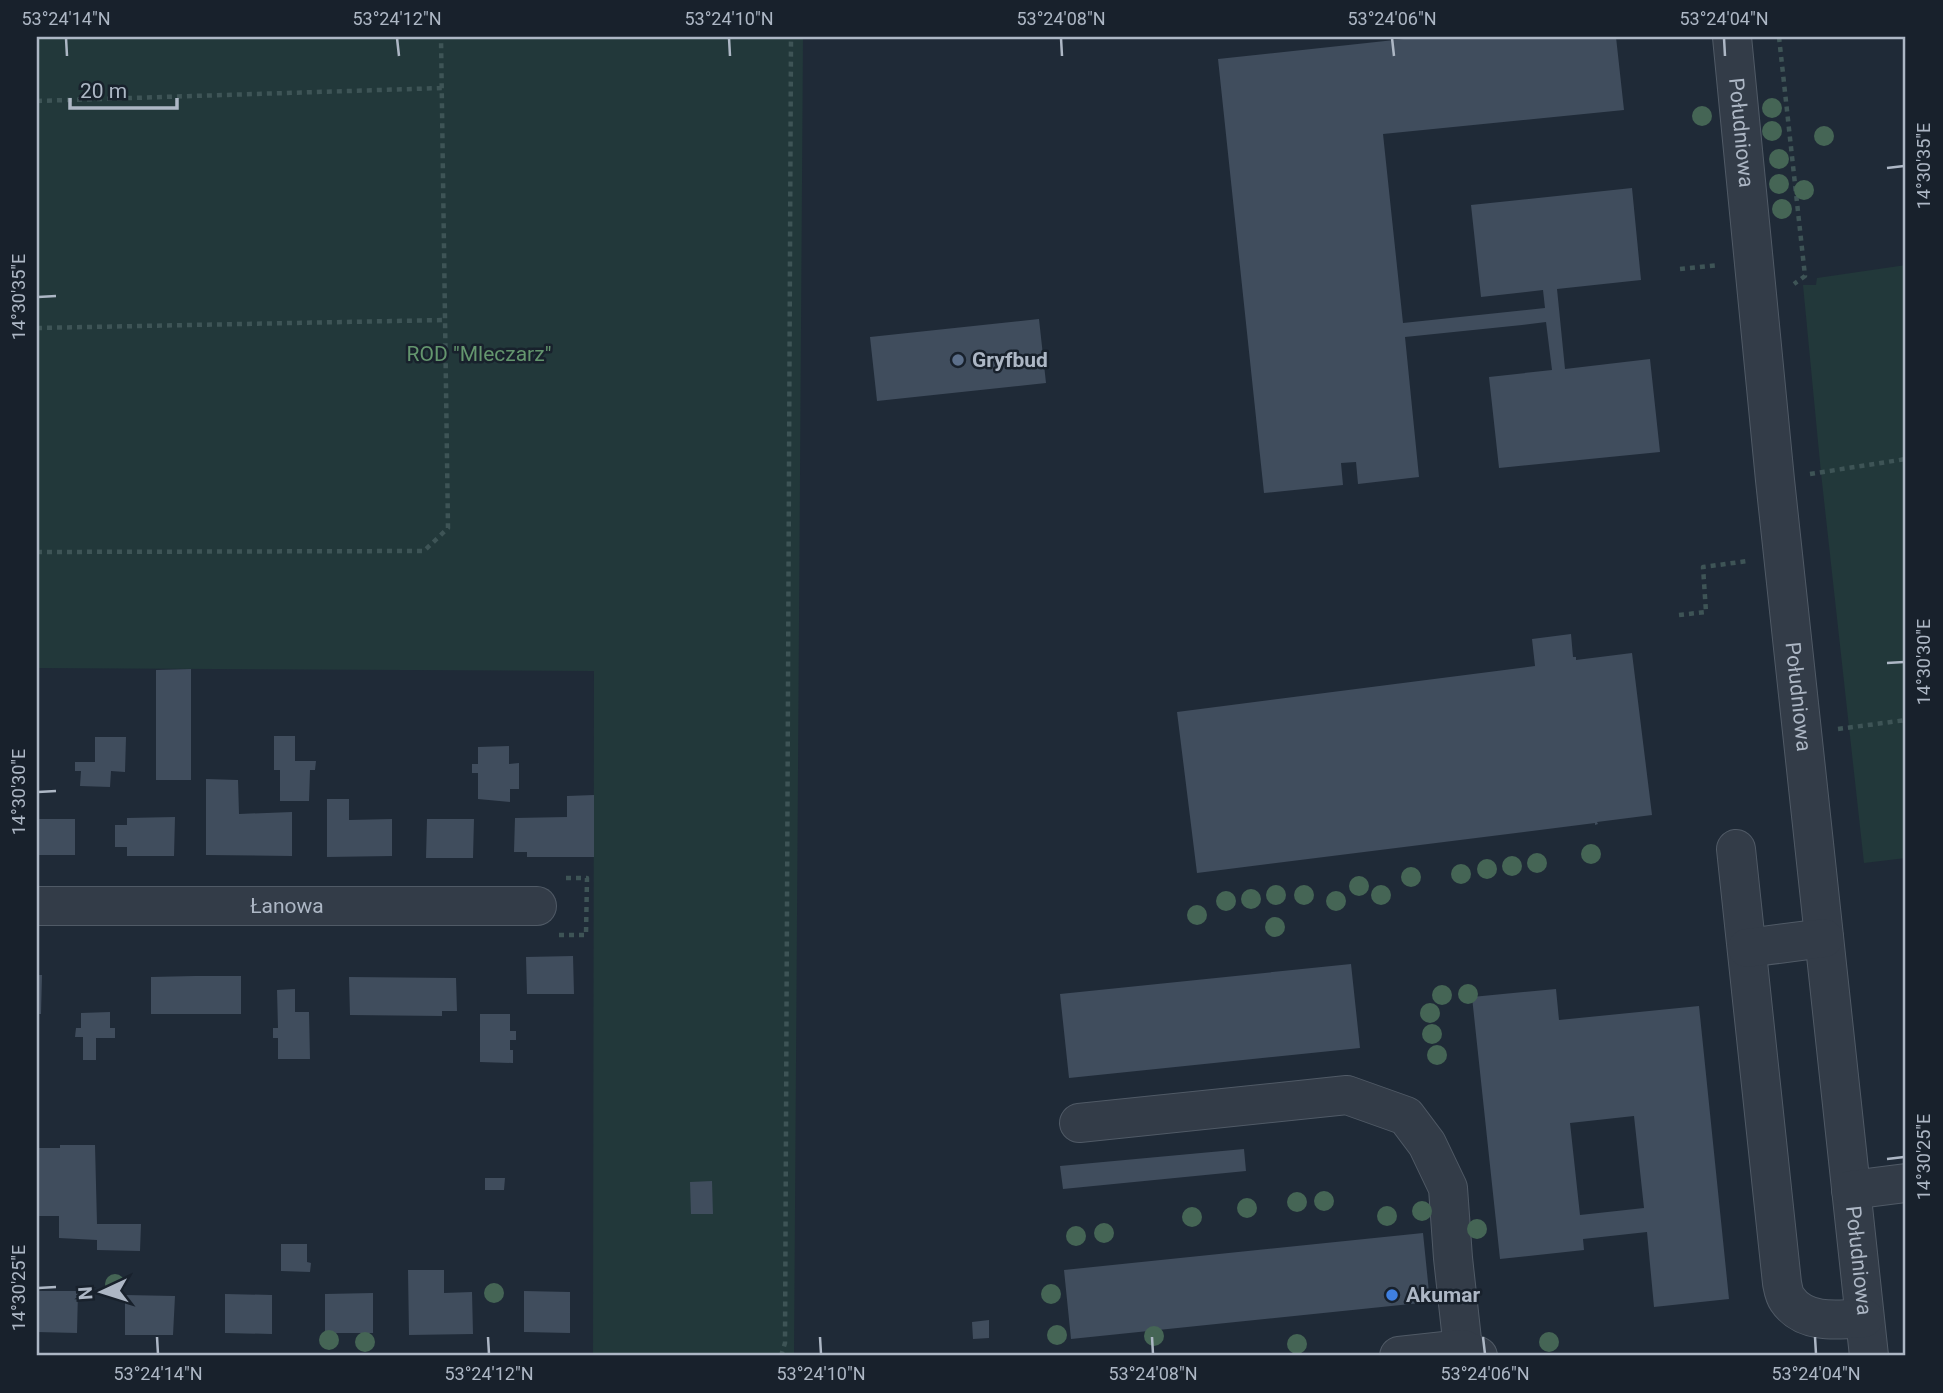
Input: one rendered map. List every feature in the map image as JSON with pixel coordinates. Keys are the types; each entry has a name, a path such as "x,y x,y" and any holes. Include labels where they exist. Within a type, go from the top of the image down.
{"street":[{"name":"Południowa","path":"1732,37 1775,480 1869,1356"},
{"path":"1735,849 1782,1283 1787,1299 1799,1310 1817,1319 1835,1321 1864,1318"},
{"name":"Łanowa","path":"37,906 537,906"},
{"path":"1747,948 1824,938"},
{"path":"1079,1123 1347,1095 1406,1116 1427,1144 1448,1188 1452,1258 1471,1353 1399,1356"},
{"path":"1851,1189 1906,1183"}],"path":[{"path":"37,552 424,551 448,528 442,37"},
{"path":"781,1356 785,1343 791,37"},
{"path":"1759,317 1784,314 1791,289 1796,281 1805,276 1779,37"},
{"path":"37,101 442,88"},
{"path":"37,328 446,320"},
{"path":"1775,480 1906,459"},
{"path":"1802,735 1906,720"}],"green space":[{"name":"ROD \"Mleczarz\"","path":"37,37 803,37 794,1356 593,1356 594,671 37,668"},
{"path":"1906,265 1906,858 1864,863 1803,285 1816,285 1817,278"}],"building":[{"path":"1422,37 1616,37 1624,110 1383,134 1403,323 1545,308 1543,290 1481,297 1471,205 1632,188 1641,280 1557,289 1565,369 1650,359 1660,452 1499,468 1489,377 1552,370 1546,322 1405,337 1419,477 1358,484 1356,462 1341,463 1343,485 1264,493 1218,59"},
{"name":"Gryfbud","path":"1039,319 1046,383 877,401 870,337"},
{"path":"1571,634 1573,657 1576,657 1576,660 1632,653 1652,815 1597,822 1595,825 1197,873 1177,712 1535,666 1532,639"},
{"path":"191,669 191,780 156,780 156,670"},
{"path":"274,736 295,736 295,761 316,761 315,770 310,770 309,801 280,801 280,770 274,770"},
{"path":"95,737 126,737 125,772 111,771 110,787 80,786 81,771 75,771 75,762 95,762"},
{"path":"509,746 509,764 519,763 519,789 510,789 510,802 478,799 478,773 472,773 472,764 478,764 478,747"},
{"path":"206,779 238,780 239,814 292,812 292,856 206,855"},
{"path":"594,795 594,857 527,857 527,852 514,852 515,818 567,817 567,796"},
{"path":"327,799 349,799 349,820 392,819 392,856 327,857"},
{"path":"175,817 174,856 127,856 127,847 115,847 115,825 127,825 127,818"},
{"path":"37,819 75,819 75,855 37,855"},
{"path":"427,819 474,819 473,858 426,858"},
{"path":"573,956 574,994 527,994 526,957"},
{"path":"1351,964 1360,1048 1069,1078 1060,994"},
{"path":"37,975 42,975 41,1014 37,1014"},
{"path":"241,976 241,1014 151,1014 151,977"},
{"path":"349,977 456,978 457,1011 442,1011 442,1016 350,1015"},
{"path":"295,989 295,1012 309,1012 310,1059 278,1059 278,1038 273,1038 273,1028 278,1028 277,990"},
{"path":"1556,989 1559,1020 1699,1006 1729,1299 1654,1307 1647,1232 1583,1239 1584,1250 1500,1259 1472,997","holes":["1634,1116 1644,1208 1580,1215 1570,1123"]},
{"path":"110,1012 110,1028 115,1028 115,1038 96,1038 96,1060 83,1060 83,1037 75,1037 76,1028 81,1028 81,1013"},
{"path":"480,1014 510,1014 510,1031 516,1031 516,1040 510,1040 513,1063 480,1062"},
{"path":"60,1145 95,1145 97,1224 141,1224 140,1251 97,1250 97,1240 59,1238 59,1216 37,1216 37,1148 60,1148"},
{"path":"1244,1149 1246,1171 1063,1189 1060,1166"},
{"path":"485,1178 505,1178 504,1190 485,1190"},
{"path":"712,1181 713,1214 691,1214 690,1182"},
{"path":"1423,1233 1430,1302 1071,1339 1064,1270"},
{"path":"281,1244 307,1244 310,1272 281,1271"},
{"path":"408,1270 444,1270 444,1293 472,1292 473,1334 409,1335"},
{"path":"37,1291 78,1291 77,1333 37,1332"},
{"path":"524,1291 570,1292 570,1333 524,1332"},
{"path":"373,1293 373,1333 325,1333 325,1294"},
{"path":"225,1294 272,1295 272,1334 225,1333"},
{"path":"125,1295 175,1296 173,1335 125,1335"},
{"path":"989,1320 989,1338 973,1339 972,1322"}],"place":[{"name":"Gryfbud","path":"958,360"},
{"name":"Akumar","path":"1392,1295"}]}
